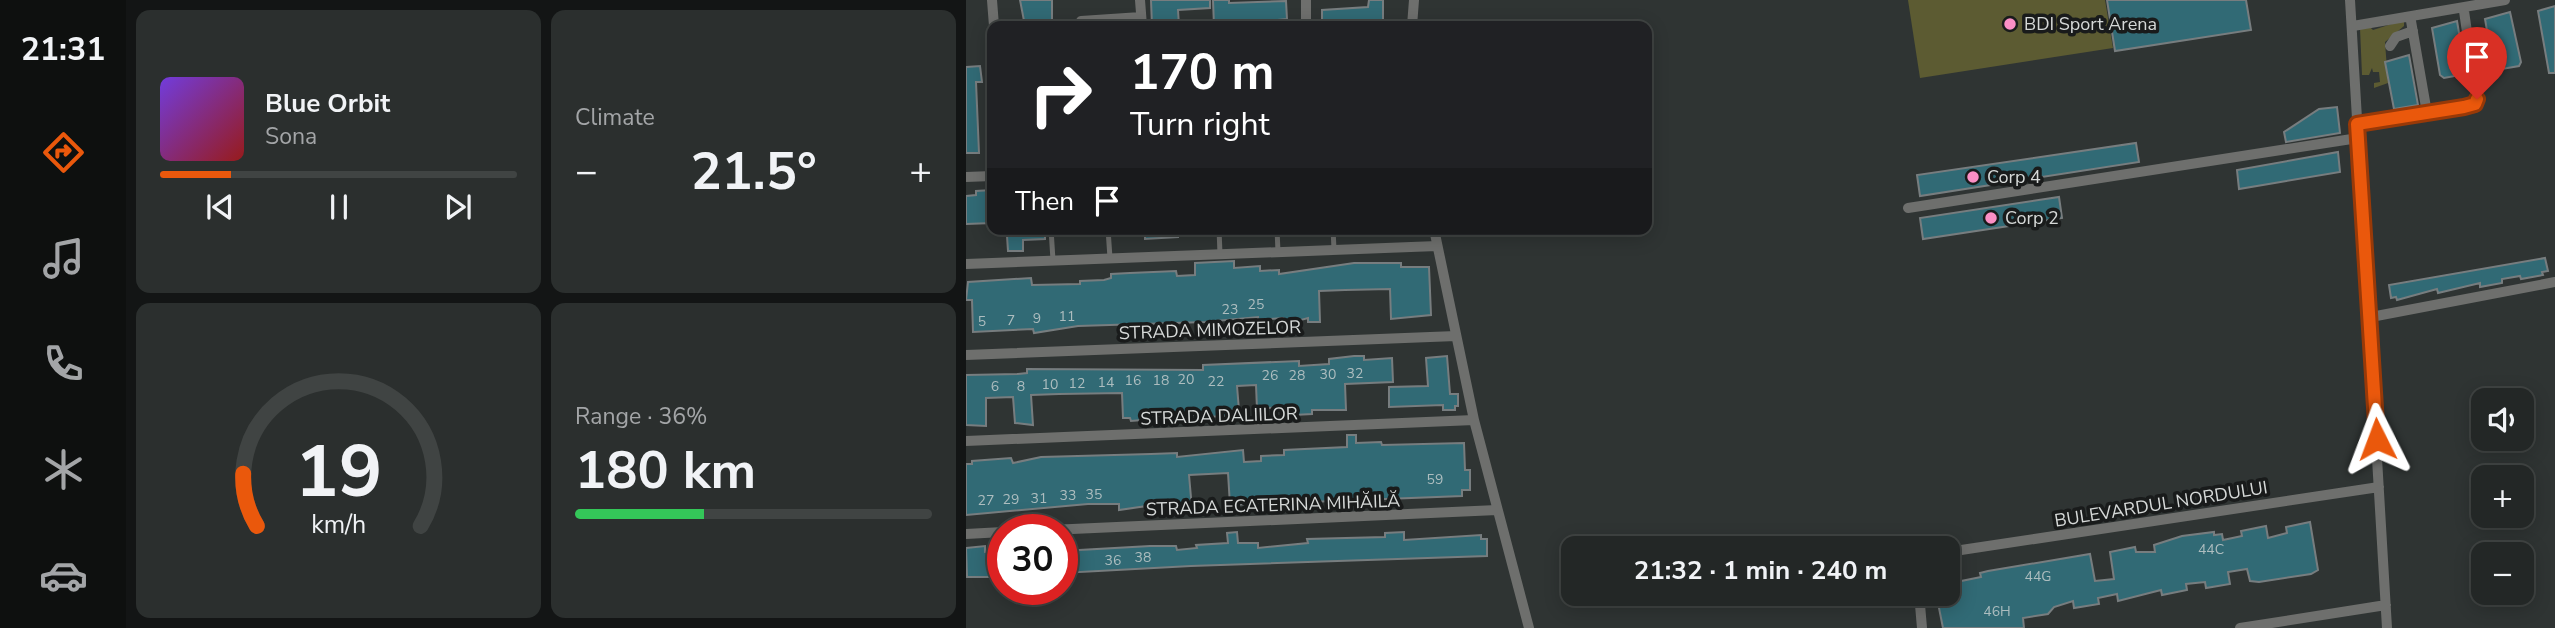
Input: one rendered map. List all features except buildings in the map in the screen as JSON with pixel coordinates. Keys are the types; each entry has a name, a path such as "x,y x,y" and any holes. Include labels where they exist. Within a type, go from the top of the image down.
{"street":[{"path":"992,0 994,21"},
{"path":"1140,0 1141,21"},
{"path":"1306,0 1306,21"},
{"path":"1412,21 1413,0"},
{"path":"2350,0 2371,317 2387,628"},
{"path":"2353,26 2505,0"},
{"path":"2357,124 2477,102 2464,10"},
{"path":"2390,46 2396,37 2412,26 2427,113"},
{"path":"1908,208 2358,138"},
{"path":"966,177 987,176"},
{"path":"1435,235 1474,420 1529,628"},
{"path":"966,264 1437,246"},
{"path":"2371,317 2555,282"},
{"name":"STRADA MIMOZELOR","path":"966,355 1456,336"},
{"name":"STRADA DALIILOR","path":"966,441 1474,420"},
{"name":"BULEVARDUL NORDULUI","path":"1960,550 2379,487"},
{"name":"STRADA ECATERINA MIHĂILĂ","path":"1078,529 1497,510"},
{"path":"966,534 987,533"},
{"path":"2240,628 2386,605"},
{"path":"1920,606 1922,628"}],"lane":[{"path":"1051,235 1053,260"},
{"path":"1108,235 1110,258"},
{"path":"1219,235 1220,254"},
{"path":"1277,235 1278,252"},
{"path":"1333,235 1334,249"}],"shaded area":[{"name":"BDI Sport Arena","path":"1908,0 2105,0 2113,48 1920,78"},
{"path":"2404,20 2404,26 2385,42 2388,83 2374,88 2374,83 2380,82 2379,72 2373,72 2372,68 2369,75 2362,75 2360,28 2368,25 2373,30"}],"place":[{"name":"BDI Sport Arena","path":"2010,24"},
{"name":"Corp 4","path":"1973,177"},
{"name":"Corp 2","path":"1991,218"}],"route":[{"path":"2377,439 2357,124 2464,107 2475,104 2477,99"}]}
